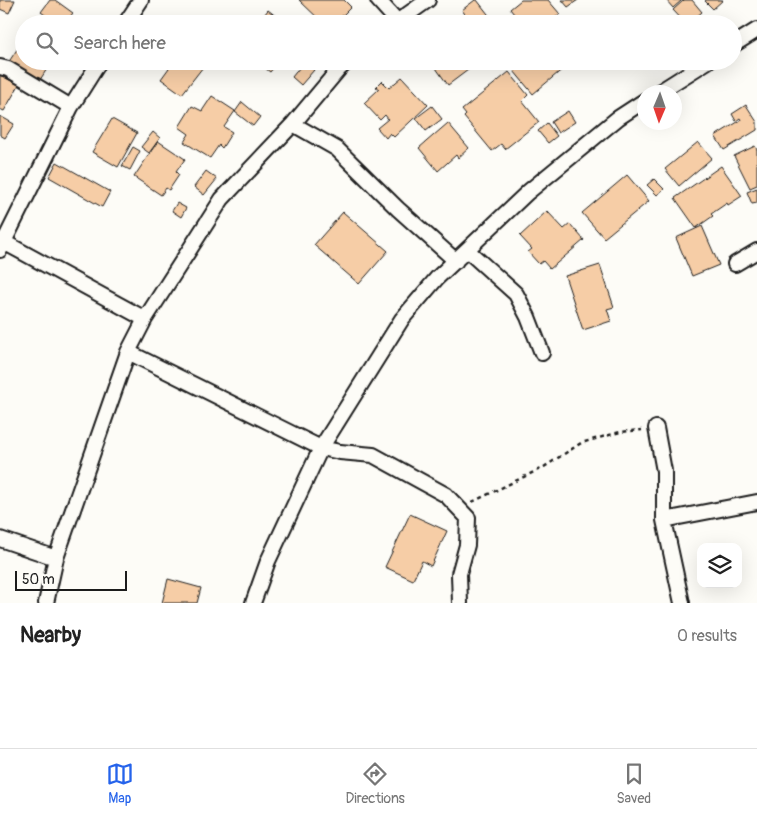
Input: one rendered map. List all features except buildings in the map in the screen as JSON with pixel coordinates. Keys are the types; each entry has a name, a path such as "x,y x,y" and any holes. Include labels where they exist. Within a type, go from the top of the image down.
{"street":[{"path":"131,15 141,0"},
{"path":"378,0 389,15"},
{"path":"406,15 428,0"},
{"path":"742,39 757,30"},
{"path":"0,67 8,69 71,107"},
{"path":"94,70 71,107 1,244 145,319"},
{"path":"46,603 56,558 128,352 145,319 222,199 293,124 338,70"},
{"path":"670,85 694,70"},
{"path":"253,603 268,561 320,448 402,319 437,278 528,192 618,118 637,106"},
{"path":"293,124 337,149 398,209 456,261"},
{"path":"467,250 516,294 528,317 542,353"},
{"path":"735,264 757,251"},
{"path":"128,352 320,448 373,455 446,495 468,518 467,545 459,574 460,603"},
{"path":"656,428 664,471 664,520 682,603"},
{"path":"664,520 757,502"},
{"path":"0,539 56,558"}],"path":[{"path":"458,508 544,467 580,443 620,432 656,428"}]}
